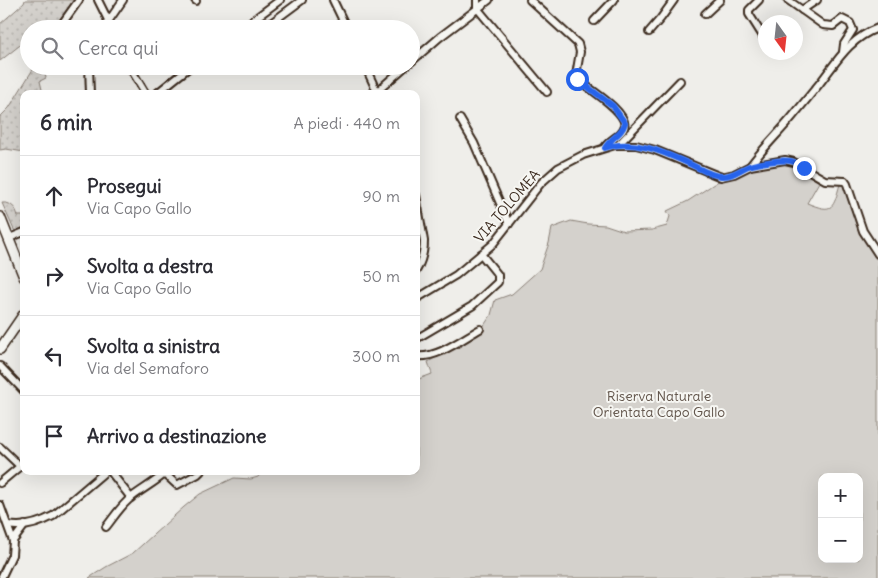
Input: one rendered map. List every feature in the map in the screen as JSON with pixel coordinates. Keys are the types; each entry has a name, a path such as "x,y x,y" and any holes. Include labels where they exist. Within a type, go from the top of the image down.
{"main road":[{"path":"0,217 20,267"},
{"path":"0,349 20,320"}],"street":[{"path":"65,20 79,0"},
{"path":"98,0 106,18 109,20 123,0"},
{"path":"253,20 280,0"},
{"path":"275,20 302,0"},
{"path":"333,0 343,20"},
{"path":"477,0 477,8 547,92"},
{"path":"420,54 489,0"},
{"path":"530,0 578,44 580,52 576,74 577,79 613,106 625,123 623,130 607,143 605,148"},
{"path":"594,21 614,0"},
{"path":"648,32 674,0"},
{"path":"705,14 720,0"},
{"path":"758,28 749,14 749,10 759,0"},
{"path":"788,0 823,25 833,26 842,19 850,23 853,30 844,44 843,52"},
{"path":"802,10 817,0"},
{"path":"750,166 820,83 843,52 855,41 878,28"},
{"path":"866,34 878,34"},
{"path":"89,75 90,90"},
{"path":"134,75 144,90"},
{"path":"161,90 180,75"},
{"path":"369,75 375,90"},
{"path":"379,90 396,75"},
{"path":"619,144 680,82"},
{"path":"460,119 474,143 509,224"},
{"path":"619,144 636,145 655,150 721,176 734,174 750,166 790,160 825,180 845,182 863,231 878,254"},
{"name":"VIA TOLOMEA","path":"420,297 456,275 492,244 542,183 558,168 583,156 619,144"},
{"path":"420,218 424,241 423,256 420,264"},
{"path":"8,236 12,237 20,234"},
{"name":"VIA TOLOMEA","path":"420,337 472,306 498,282 498,275 481,254"},
{"path":"420,357 434,355 480,329"},
{"path":"0,366 20,387"},
{"path":"0,447 20,463"},
{"path":"0,483 20,467"},
{"path":"8,524 12,526 25,526 53,516 103,475"},
{"path":"111,475 131,498"},
{"path":"106,526 131,498 163,475"},
{"path":"168,475 177,485 196,475"},
{"path":"0,505 13,541 12,555 2,576"},
{"path":"13,541 25,526"}],"green space":[{"path":"25,0 75,0 61,20 20,20 20,45 0,61 0,24"},
{"path":"29,75 45,75 46,78 40,81 42,90 20,90"},
{"path":"20,90 20,151 0,150 0,117 9,108"},
{"name":"Riserva Naturale Orientata Capo Gallo","path":"787,162 819,182 807,203 823,208 831,207 836,199 840,184 844,184 866,242 878,258 878,578 89,578 133,553 200,494 234,478 251,479 260,475 420,475 420,378 432,374 428,362 479,333 491,315 495,300 512,294 540,269 552,228 571,221 606,225 624,231 652,230 667,226 670,216 667,211 688,201 723,178 753,167"},
{"path":"2,203 8,203 13,206 18,216 20,216 20,229 14,230"}],"route":[{"path":"577,79 613,106 625,123 623,130 607,143 605,148 615,144 636,145 655,150 721,176 734,174 750,166 780,160 790,160 804,168"}]}
